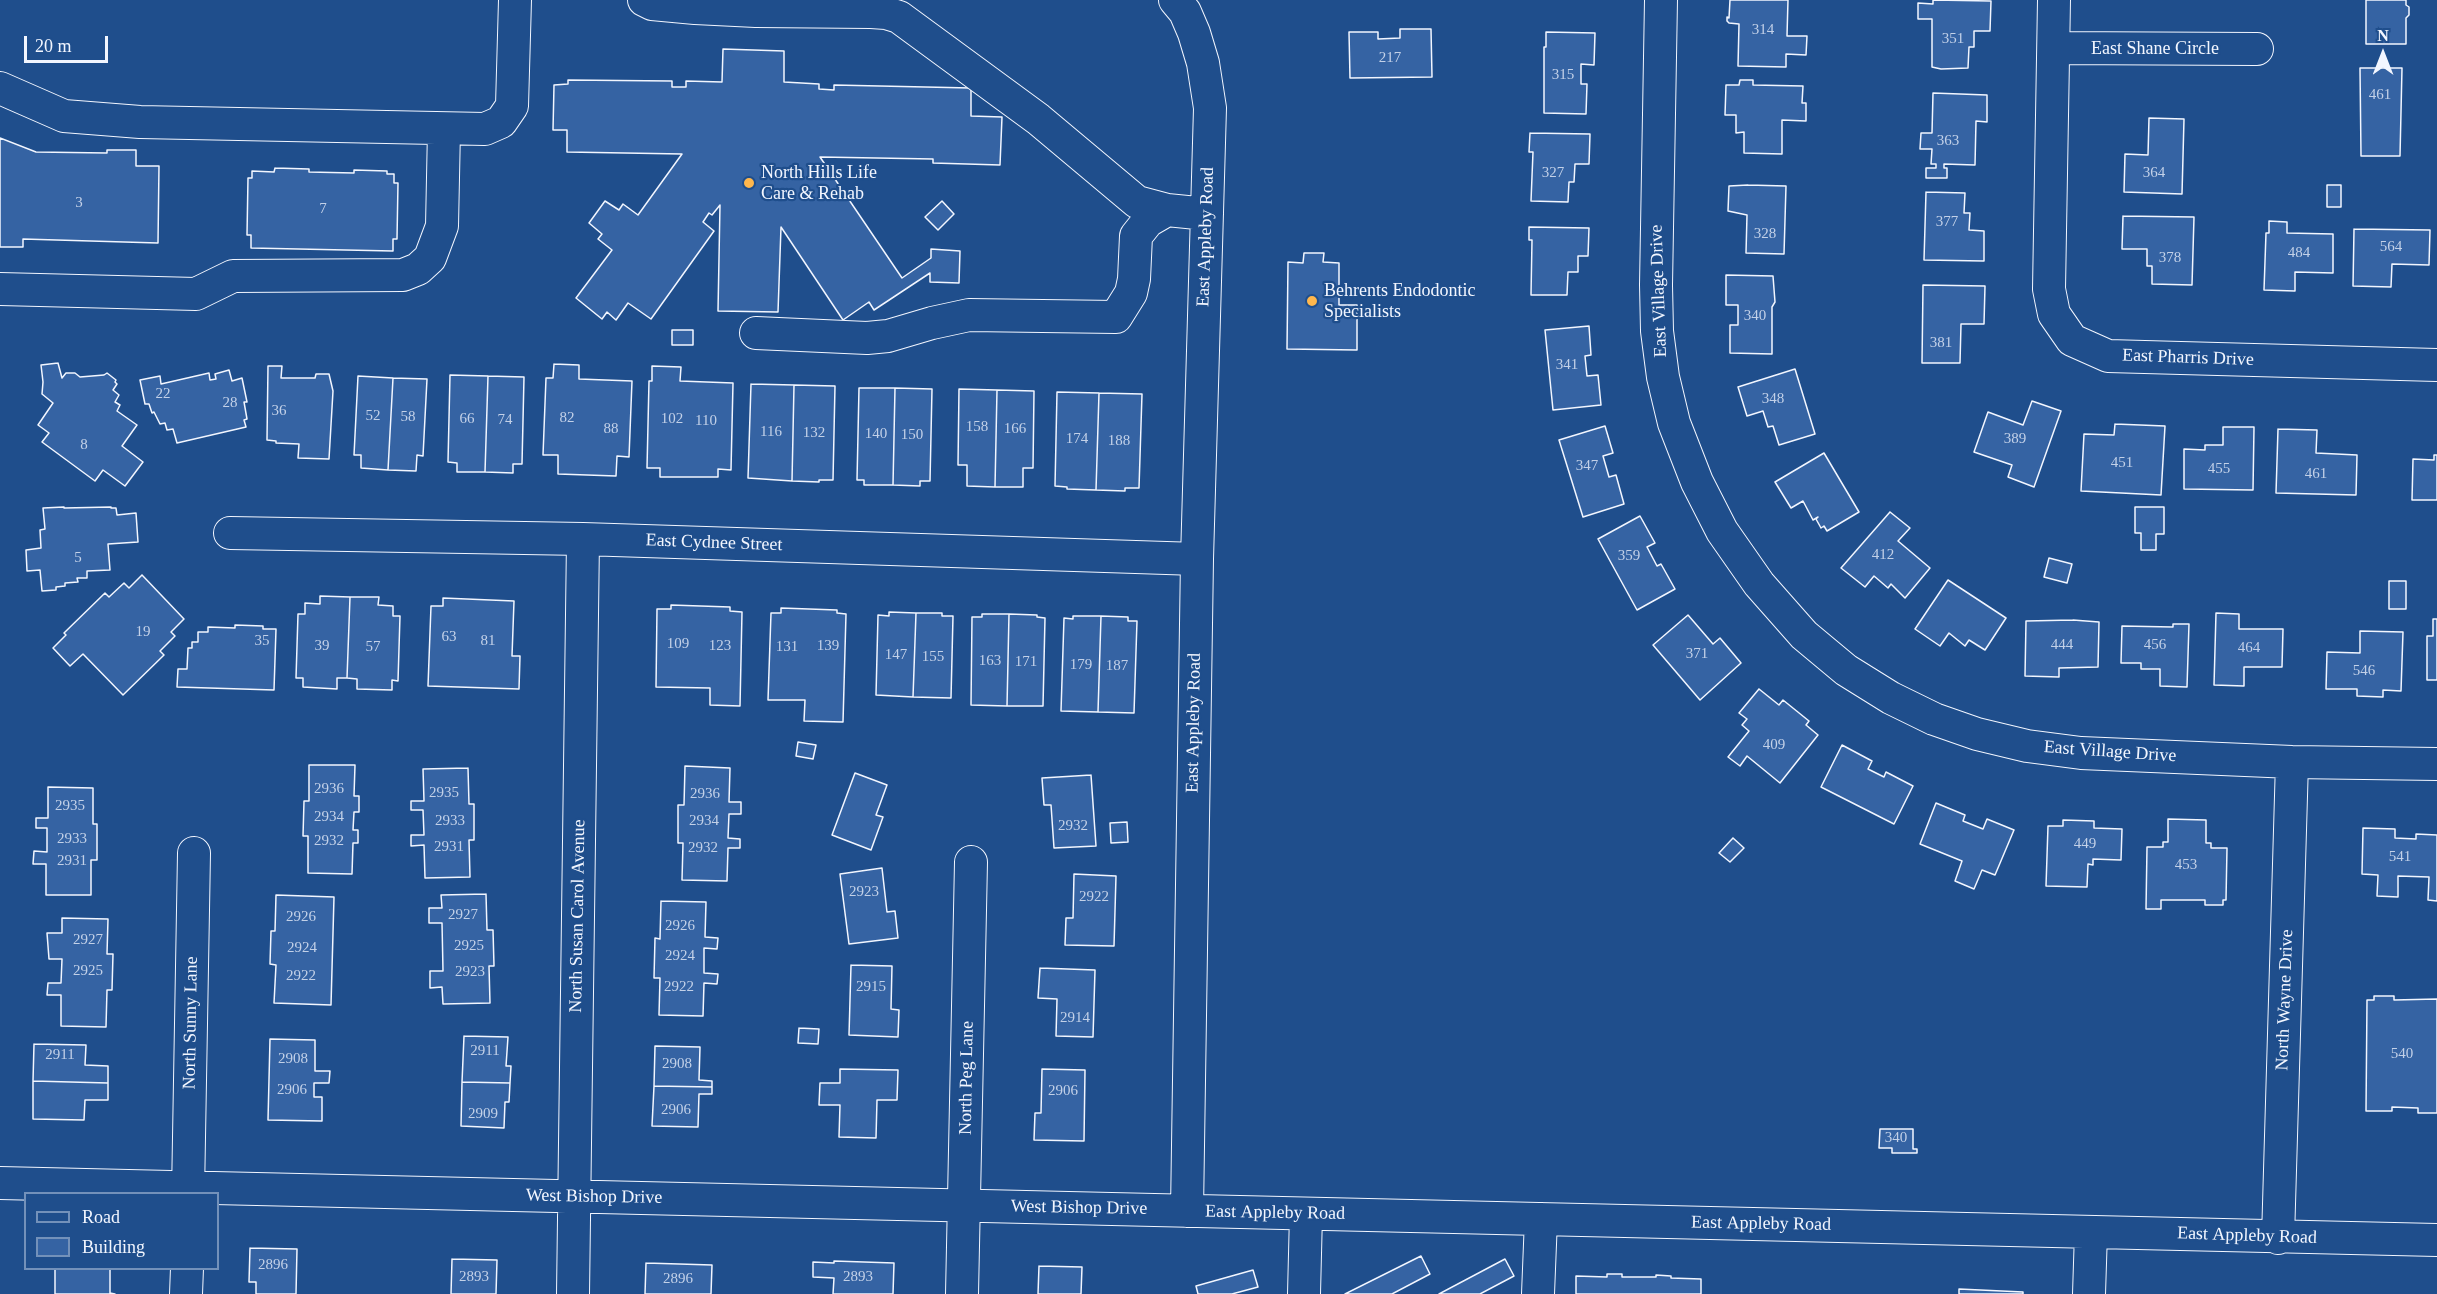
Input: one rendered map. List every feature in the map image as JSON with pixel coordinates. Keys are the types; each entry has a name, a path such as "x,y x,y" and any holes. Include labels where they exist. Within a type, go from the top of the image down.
{"street":[{"path":"0,88 64,116 140,122 484,129 501,122 512,106 515,0"},
{"path":"644,0 652,4 695,8 871,12 899,17 1038,119 1127,194 1149,207 1207,214"},
{"name":"East Appleby Road","path":"1175,0 1185,12 1194,33 1203,63 1210,108 1197,559 1187,1211 2437,1240"},
{"name":"East Village Drive","path":"1661,0 1656,285 1657,331 1663,377 1674,423 1697,482 1722,531 1759,584 1804,635 1846,670 1891,698 1934,719 1977,734 2027,746 2081,753 2292,762 2437,764"},
{"name":"East Pharris Drive","path":"2054,0 2049,289 2054,314 2072,340 2108,356 2437,365"},
{"name":"East Shane Circle","path":"2054,48 2256,50"},
{"path":"0,289 196,294 233,276 403,275 417,269 430,258 442,226 444,129"},
{"path":"756,333 867,338 888,336 969,315 1116,317 1131,293 1136,236 1148,221 1167,210"},
{"name":"East Cydnee Street","path":"230,533 583,539 1197,559"},
{"name":"North Susan Carol Avenue","path":"573,1294 583,539"},
{"name":"North Wayne Drive","path":"2278,1238 2292,762"},
{"name":"North Sunny Lane","path":"188,1191 194,853"},
{"name":"North Peg Lane","path":"962,1294 971,862"},
{"name":"West Bishop Drive","path":"0,1183 188,1191 1187,1211"},
{"path":"1304,1294 1306,1214"},
{"path":"1538,1294 1541,1219"},
{"path":"2089,1294 2091,1232"},
{"path":"186,1294 187,1270"}],"building":[{"path":"1730,0 1788,0 1787,36 1807,36 1806,55 1786,54 1786,67 1738,66 1739,24 1727,21"},
{"path":"1933,0 1991,1 1990,31 1974,31 1974,47 1969,47 1968,68 1932,67 1932,19 1918,19 1918,3 1933,4"},
{"path":"2366,0 2406,0 2409,15 2406,18 2406,44 2366,44"},
{"path":"1400,29 1431,29 1432,77 1350,78 1349,32 1378,32 1378,39 1400,38"},
{"path":"1546,32 1595,33 1594,65 1581,64 1581,84 1587,84 1586,114 1544,113"},
{"name":"North Hills Life Care & Rehab","path":"723,49 784,51 784,82 819,84 819,89 834,90 834,85 971,88 971,116 1002,117 1000,165 933,163 933,159 820,157 902,278 931,258 931,249 960,251 959,283 930,282 930,273 874,310 869,302 843,320 781,227 778,312 718,311 720,205 712,215 709,213 703,222 714,231 651,319 628,303 616,320 607,312 602,319 576,298 612,250 598,239 602,234 589,223 605,201 619,210 623,204 638,215 682,154 567,152 567,130 553,130 554,85 568,84 568,80 672,81 672,87 686,87 686,81 722,82"},
{"path":"2360,68 2402,68 2400,156 2361,156"},
{"path":"1740,80 1753,80 1753,85 1803,86 1802,103 1806,103 1806,121 1782,120 1782,154 1744,153 1744,132 1736,133 1736,115 1725,115 1726,85 1739,85"},
{"path":"1933,93 1987,95 1987,122 1976,121 1975,165 1944,164 1944,168 1947,168 1947,178 1926,178 1926,168 1936,168 1936,164 1931,164 1932,149 1920,149 1921,133 1932,133"},
{"path":"2149,118 2184,119 2182,194 2124,192 2125,154 2148,155"},
{"path":"1530,133 1590,134 1589,164 1575,164 1574,182 1569,182 1568,202 1531,201 1533,152 1529,152"},
{"path":"0,138 36,152 107,153 107,150 136,150 136,166 159,166 158,243 23,239 23,247 0,247"},
{"path":"275,168 309,169 309,172 387,171 387,174 394,174 394,183 398,183 397,239 393,239 393,251 251,248 251,235 247,235 248,178 252,178 252,171 274,172"},
{"path":"2327,185 2341,185 2341,207 2327,207"},
{"path":"1729,186 1786,186 1784,254 1746,253 1747,215 1728,211"},
{"path":"1926,192 1965,193 1964,213 1970,213 1969,230 1984,231 1984,261 1924,260"},
{"path":"942,201 954,214 938,230 925,217"},
{"path":"2123,216 2194,217 2192,285 2152,284 2152,266 2147,266 2147,249 2122,249"},
{"path":"2269,221 2287,222 2287,233 2333,234 2333,273 2295,272 2295,291 2264,290 2266,233 2269,233"},
{"path":"1529,227 1589,228 1588,256 1578,256 1578,272 1568,272 1567,295 1531,295 1532,240 1529,240"},
{"path":"2354,229 2430,230 2429,265 2392,264 2391,287 2353,286"},
{"name":"Behrents Endodontic Specialists","path":"1304,253 1324,253 1323,262 1339,263 1339,305 1357,305 1357,350 1287,349 1288,262 1303,263"},
{"path":"1726,275 1773,276 1775,302 1772,307 1772,354 1730,353 1730,325 1738,325 1738,305 1726,305"},
{"path":"1923,285 1985,286 1984,324 1961,324 1960,363 1922,363"},
{"path":"1589,326 1591,355 1585,356 1587,376 1598,375 1601,405 1553,410 1545,330"},
{"path":"672,330 693,330 693,345 672,345"},
{"path":"58,363 62,378 66,373 75,373 80,377 107,373 116,380 117,384 113,390 119,395 115,402 120,405 117,411 137,425 122,446 143,462 125,486 103,470 95,481 42,442 49,433 38,425 53,403 42,394 41,365"},
{"path":"554,364 579,365 579,379 632,381 629,457 617,456 616,476 558,474 558,455 543,455 546,378 553,378"},
{"path":"268,366 282,366 281,378 315,378 316,374 329,374 333,391 329,459 298,458 299,444 276,443 276,441 267,440"},
{"path":"652,366 681,367 680,381 733,383 731,470 718,469 718,477 660,477 660,468 647,468 649,381 652,381"},
{"path":"1795,369 1815,434 1779,445 1773,426 1768,427 1763,411 1747,416 1738,387"},
{"path":"229,370 232,381 242,378 247,402 244,402 246,427 177,443 173,429 167,430 165,423 160,424 149,404 145,404 140,380 160,376 161,384 209,373 210,380 216,379 215,374"},
{"path":"450,375 488,376 485,472 457,472 457,463 448,462"},
{"path":"358,376 393,378 388,470 361,468 361,455 354,455"},
{"path":"488,376 524,377 522,464 513,464 513,473 485,472"},
{"path":"393,378 427,379 423,456 417,455 416,471 388,470"},
{"path":"751,384 794,385 792,481 748,478"},
{"path":"794,385 835,386 833,480 792,481"},
{"path":"859,388 895,388 893,485 864,485 864,480 857,480"},
{"path":"895,388 932,389 930,481 920,481 920,486 893,485"},
{"path":"959,389 997,390 995,487 967,486 967,465 958,465"},
{"path":"997,390 1034,391 1033,468 1023,468 1023,487 995,487"},
{"path":"1057,392 1099,393 1096,490 1067,489 1067,487 1055,486"},
{"path":"1099,393 1142,394 1139,488 1125,488 1125,491 1096,490"},
{"path":"2032,401 2061,411 2034,487 2008,477 2012,465 1974,452 1988,412 2023,425"},
{"path":"2115,424 2165,426 2161,495 2081,491 2084,434 2114,435"},
{"path":"1605,426 1613,453 1603,456 1609,477 1616,475 1624,504 1583,517 1559,440"},
{"path":"2223,427 2254,427 2253,490 2184,489 2184,449 2205,450 2205,445 2223,445"},
{"path":"2278,429 2317,430 2316,453 2357,455 2356,495 2276,493"},
{"path":"1824,453 1859,512 1827,531 1824,526 1821,528 1816,519 1818,517 1813,520 1803,501 1791,508 1775,482"},
{"path":"2434,455 2437,455 2437,500 2412,500 2413,459 2434,460"},
{"path":"111,507 116,508 117,515 136,513 138,542 108,544 110,570 87,571 87,578 77,578 78,582 65,583 65,586 56,587 56,590 42,591 40,570 27,571 26,550 41,548 40,530 45,529 43,508"},
{"path":"2135,507 2164,507 2164,534 2156,534 2156,550 2141,550 2141,533 2135,533"},
{"path":"1890,512 1910,528 1898,541 1930,568 1905,598 1891,584 1888,588 1874,576 1865,587 1841,568"},
{"path":"1640,516 1655,543 1647,547 1657,566 1661,564 1675,589 1637,610 1598,539"},
{"path":"2049,558 2072,564 2067,583 2044,577"},
{"path":"142,575 184,619 171,632 175,636 160,651 164,655 123,695 83,654 70,666 53,648 66,635 64,633 105,593 109,597 124,583 129,588"},
{"path":"1948,580 2006,618 1985,650 1969,640 1965,646 1949,633 1940,646 1915,629"},
{"path":"2389,581 2406,581 2406,609 2389,609"},
{"path":"320,596 350,597 347,678 337,678 337,689 303,687 303,678 296,678 298,614 305,614 305,603 320,604"},
{"path":"350,597 379,597 378,605 393,606 393,616 400,616 398,681 392,680 392,690 357,689 357,679 347,678"},
{"path":"443,598 514,601 512,656 520,656 519,689 428,686 431,606 443,606"},
{"path":"671,605 730,607 730,611 742,612 740,706 710,705 710,688 656,687 657,609 671,609"},
{"path":"781,608 837,610 837,613 846,614 843,722 804,721 805,700 768,700 771,613 781,613"},
{"path":"889,612 916,613 913,697 876,695 878,615 889,616"},
{"path":"916,613 942,613 942,616 953,616 951,698 913,697"},
{"path":"2216,613 2239,614 2239,629 2283,629 2282,667 2244,667 2244,686 2214,685"},
{"path":"982,614 1009,614 1007,706 971,705 972,617 982,617"},
{"path":"1009,614 1037,615 1037,617 1045,618 1043,706 1007,706"},
{"path":"1688,615 1713,644 1720,638 1741,663 1700,700 1653,645"},
{"path":"1073,616 1101,616 1098,712 1061,711 1064,618 1073,619"},
{"path":"1101,616 1128,617 1128,621 1137,621 1134,713 1098,712"},
{"path":"2433,619 2437,619 2437,680 2427,680 2427,636 2433,636"},
{"path":"2026,621 2099,622 2098,667 2059,668 2059,677 2025,676"},
{"path":"2173,624 2189,624 2187,687 2160,686 2160,669 2141,669 2141,663 2121,663 2122,626 2173,627"},
{"path":"235,625 276,629 274,690 177,687 178,669 187,669 188,648 192,648 192,642 198,642 198,632 208,632 208,627 235,628"},
{"path":"2360,631 2403,632 2401,691 2383,690 2383,697 2357,696 2357,689 2326,689 2327,652 2360,653"},
{"path":"1759,689 1779,705 1783,700 1809,721 1806,725 1818,735 1780,783 1747,756 1740,766 1728,757 1749,731 1742,725 1747,719 1739,713"},
{"path":"798,742 816,745 813,759 796,756"},
{"path":"1842,745 1872,761 1868,769 1884,777 1886,772 1913,786 1894,824 1821,787"},
{"path":"309,765 355,765 354,796 359,796 359,812 354,812 353,830 358,830 358,843 353,843 352,874 308,873 308,836 303,836 304,801 309,801"},
{"path":"685,766 730,768 729,802 741,802 741,814 729,814 728,838 740,839 740,848 728,848 727,881 682,880 683,843 678,843 678,805 684,805"},
{"path":"468,768 469,804 474,804 474,840 469,840 470,877 425,878 424,845 411,846 411,835 424,835 423,810 411,810 411,801 424,801 423,769"},
{"path":"855,773 887,785 876,815 883,817 871,850 832,835"},
{"path":"1091,775 1096,846 1054,848 1051,805 1044,805 1042,778"},
{"path":"48,787 93,788 93,824 97,824 97,860 91,860 91,895 46,895 46,864 33,864 34,851 47,852 47,828 36,828 36,818 48,818"},
{"path":"1936,803 1965,815 1963,821 1983,829 1987,819 2014,830 1995,875 1982,870 1974,889 1955,881 1962,861 1920,844"},
{"path":"2168,819 2206,820 2206,843 2211,843 2211,848 2227,848 2226,900 2223,900 2223,905 2205,905 2205,900 2161,900 2161,909 2146,909 2147,847 2163,847 2163,842 2168,842"},
{"path":"2063,820 2094,821 2094,828 2122,829 2121,860 2093,859 2093,865 2088,864 2087,887 2046,886 2048,826 2063,826"},
{"path":"1127,822 1128,842 1111,843 1110,823"},
{"path":"2363,828 2395,829 2395,838 2416,839 2416,834 2437,835 2437,901 2428,900 2429,877 2398,876 2398,897 2377,896 2378,875 2362,874"},
{"path":"1733,838 1744,848 1730,862 1719,853"},
{"path":"882,868 887,912 895,911 898,938 849,944 840,874"},
{"path":"1074,874 1116,876 1114,946 1065,945 1066,918 1073,918"},
{"path":"486,894 487,930 493,930 494,966 489,966 490,1003 443,1004 442,987 430,988 430,971 443,971 442,923 429,923 429,908 442,908 441,895"},
{"path":"276,895 334,897 331,1005 274,1003 276,965 270,964 271,931 275,931"},
{"path":"661,901 706,902 705,937 718,938 717,949 704,948 704,973 718,974 717,984 704,983 703,1016 659,1015 660,978 654,978 655,938 660,939"},
{"path":"62,918 108,919 107,954 113,954 112,990 107,990 106,1027 61,1026 61,995 47,995 48,983 61,983 62,959 49,959 47,933 62,933"},
{"path":"851,965 892,966 891,1009 899,1010 898,1037 849,1035"},
{"path":"1040,968 1095,970 1093,1037 1056,1036 1057,999 1038,998"},
{"path":"2374,996 2394,996 2394,1000 2437,999 2437,1113 2418,1113 2418,1108 2392,1107 2392,1111 2366,1111 2367,1000 2374,1000"},
{"path":"799,1028 819,1029 818,1044 798,1043"},
{"path":"464,1036 508,1037 506,1066 511,1066 510,1083 462,1082"},
{"path":"270,1039 315,1040 315,1071 330,1071 329,1083 314,1083 314,1097 322,1097 322,1121 268,1120"},
{"path":"34,1044 86,1045 85,1065 108,1066 108,1083 33,1081"},
{"path":"655,1046 700,1047 699,1080 712,1081 712,1087 654,1086"},
{"path":"840,1069 898,1070 897,1100 877,1100 876,1138 839,1137 840,1105 819,1105 820,1083 840,1083"},
{"path":"1042,1069 1085,1070 1084,1141 1034,1140 1035,1113 1041,1113"},
{"path":"33,1081 108,1083 108,1100 85,1100 84,1120 33,1119"},
{"path":"462,1082 510,1083 509,1102 505,1102 504,1128 461,1126"},
{"path":"654,1086 712,1087 712,1094 699,1094 698,1127 652,1126"},
{"path":"1880,1129 1913,1129 1913,1149 1917,1149 1917,1153 1892,1153 1892,1148 1879,1148"},
{"path":"250,1248 297,1249 296,1294 256,1294 256,1282 249,1282"},
{"path":"1421,1256 1430,1274 1392,1294 1345,1294"},
{"path":"452,1259 497,1260 496,1294 451,1294"},
{"path":"1505,1259 1514,1276 1480,1294 1439,1294"},
{"path":"834,1261 894,1263 893,1294 833,1294 834,1278 813,1277 813,1262 834,1263"},
{"path":"646,1263 712,1265 711,1294 645,1294"},
{"path":"1039,1266 1082,1267 1081,1294 1038,1294"},
{"path":"55,1270 110,1270 110,1293 115,1294 55,1294"},
{"path":"1253,1270 1258,1287 1232,1294 1198,1294 1196,1286"},
{"path":"1607,1274 1622,1274 1622,1277 1656,1277 1656,1275 1701,1279 1701,1294 1576,1294 1576,1276 1607,1277"},
{"path":"1959,1289 2023,1292 2023,1294 1959,1294"}],"place":[{"name":"North Hills Life Care & Rehab","path":"749,183"},
{"name":"Behrents Endodontic Specialists","path":"1312,301"}]}
